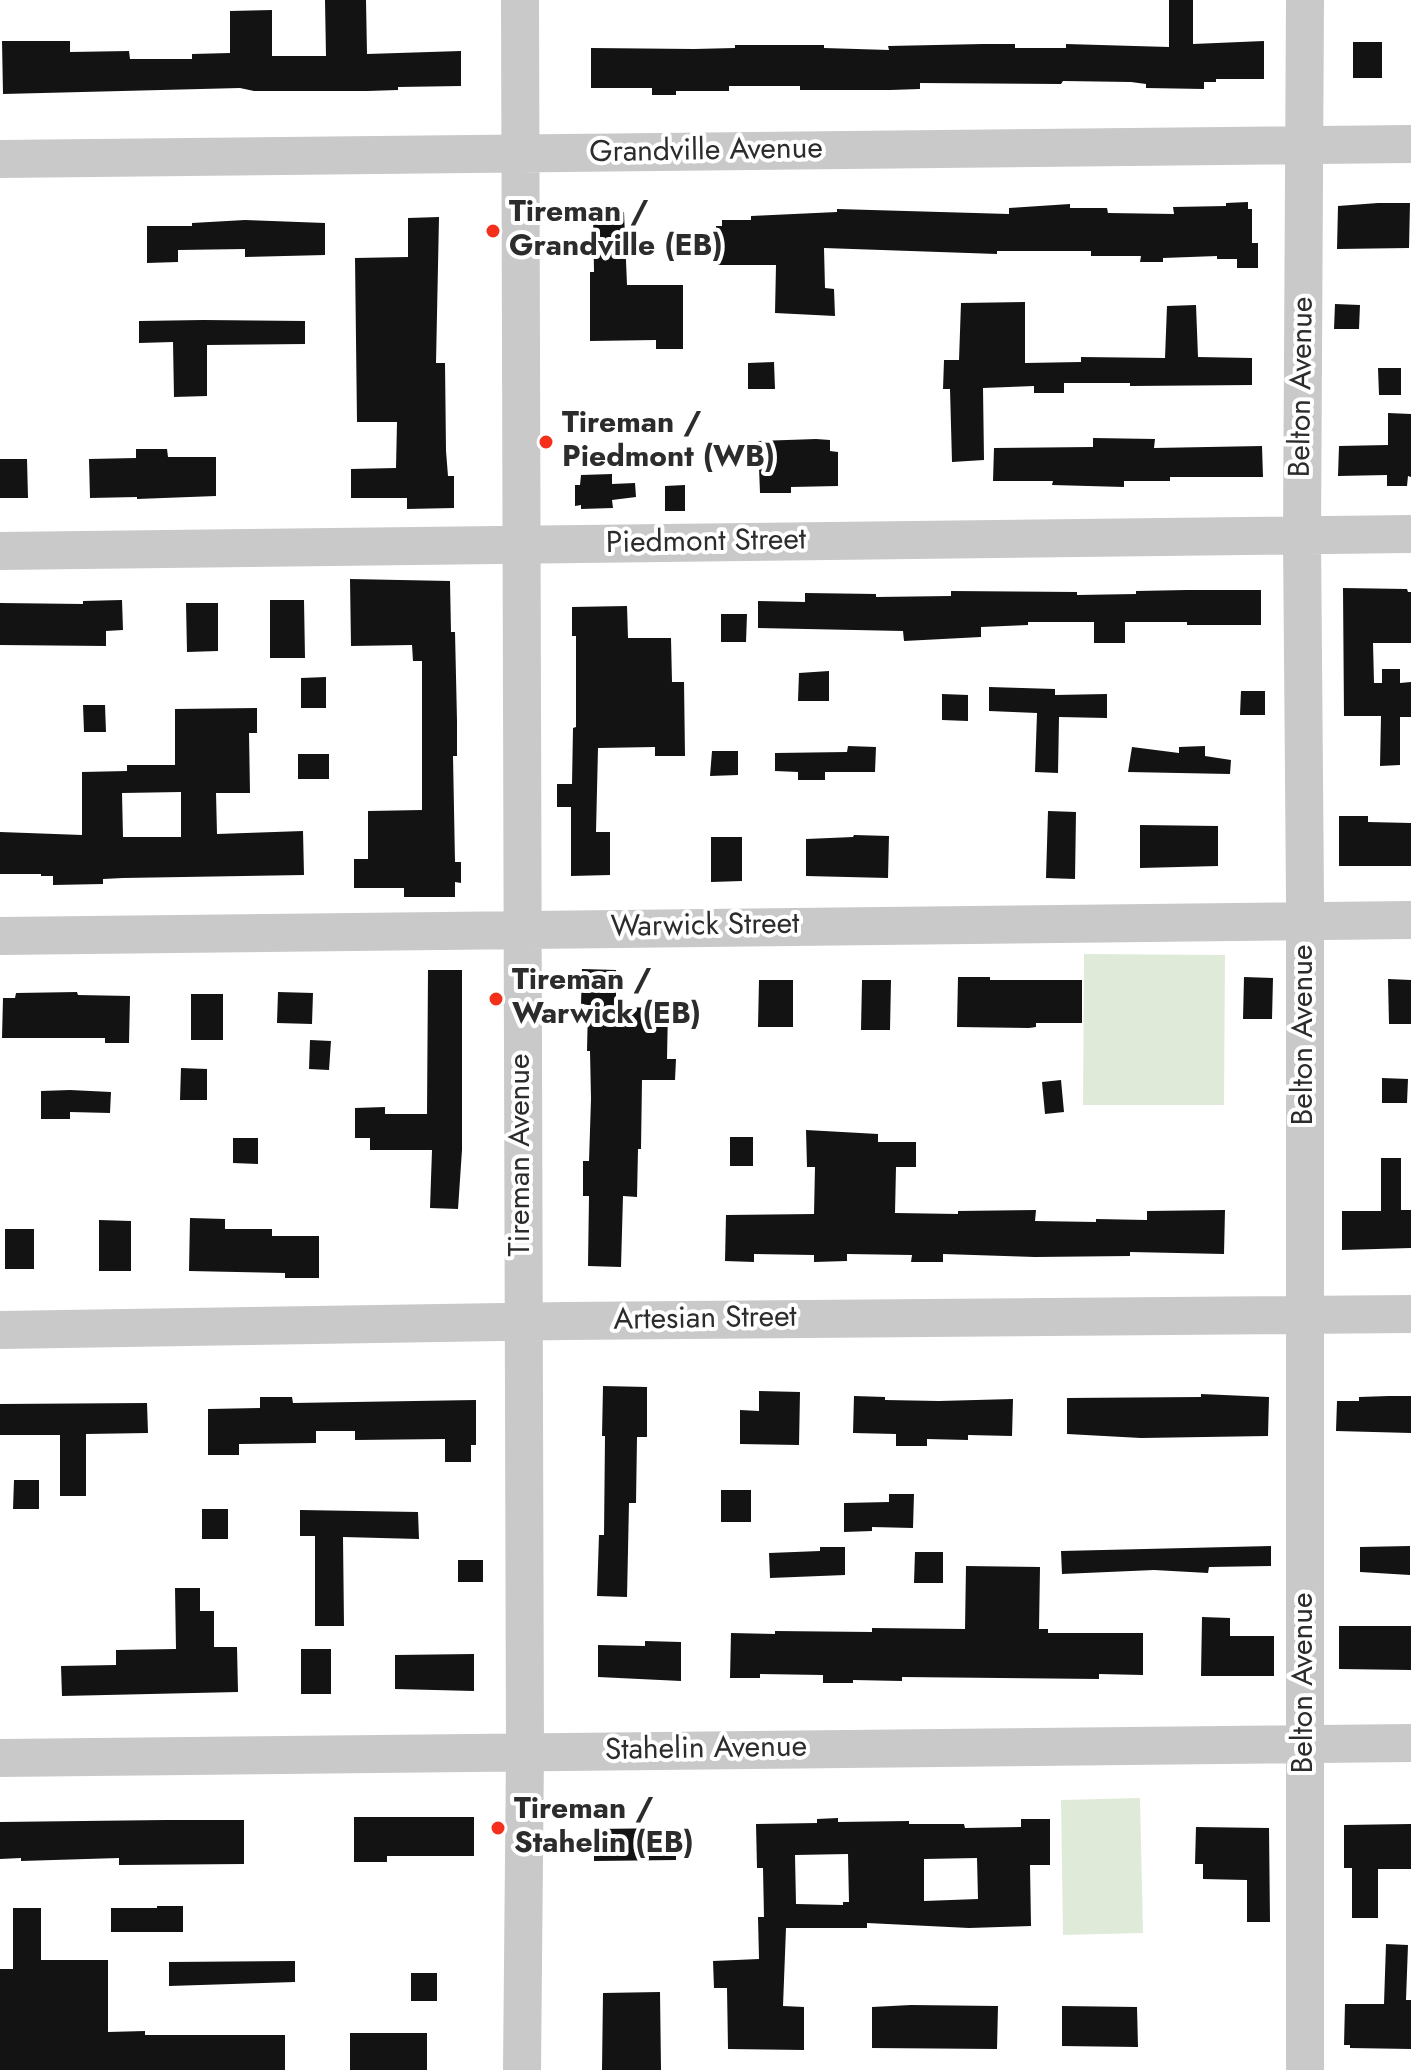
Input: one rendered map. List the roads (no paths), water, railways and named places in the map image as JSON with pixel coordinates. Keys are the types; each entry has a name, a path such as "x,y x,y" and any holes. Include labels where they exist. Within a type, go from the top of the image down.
{"street":[{"name":"Tireman Avenue","path":"520,0 525,1752 522,2070"},
{"name":"Belton Avenue","path":"1305,0 1302,536 1305,2070"},
{"name":"Grandville Avenue","path":"0,159 1411,144"},
{"name":"Piedmont Street","path":"0,551 1411,534"},
{"name":"Warwick Street","path":"0,936 1411,920"},
{"name":"Artesian Street","path":"0,1330 1411,1314"},
{"name":"Stahelin Avenue","path":"0,1758 1411,1743"}],"place":[{"name":"Tireman / Grandville (EB)","path":"493,231"},
{"name":"Tireman / Piedmont (WB)","path":"546,442"},
{"name":"Tireman / Warwick (EB)","path":"496,999"},
{"name":"Tireman / Stahelin (EB)","path":"498,1828"}]}
